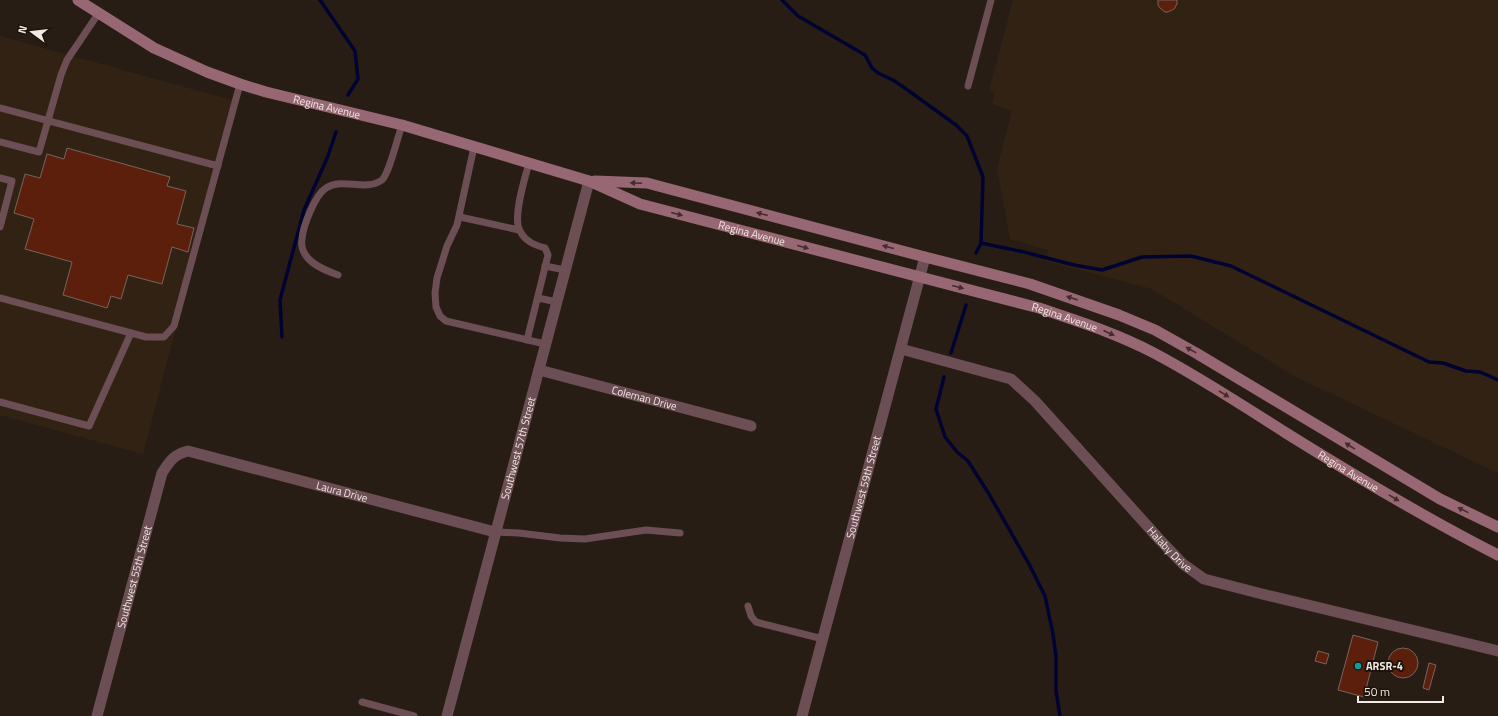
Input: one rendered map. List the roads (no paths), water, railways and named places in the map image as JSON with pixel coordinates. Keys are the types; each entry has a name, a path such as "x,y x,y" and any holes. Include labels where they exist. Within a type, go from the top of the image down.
{"main road":[{"name":"Regina Avenue","path":"78,0 154,48 208,72 240,84 266,92 402,125 529,163 589,181 640,204 1039,308 1094,326 1151,352 1199,378 1402,502 1498,555"},
{"name":"Regina Avenue","path":"589,181 647,183 1030,284 1119,315 1155,330 1440,499 1498,527"}],"street":[{"name":"Southwest 57th Street","path":"447,716 589,181"},
{"name":"Southwest 59th Street","path":"802,716 925,257"},
{"name":"Halaby Drive","path":"900,349 1011,379 1035,401 1183,564 1204,579 1498,651"},
{"name":"Coleman Drive","path":"539,370 751,426"},
{"name":"Laura Drive","path":"188,451 496,532"},
{"name":"Southwest 55th Street","path":"98,716 162,474 177,454 188,451"}],"lane":[{"path":"968,86 991,0"},
{"path":"0,142 39,152 66,60 98,14"},
{"path":"0,298 146,337 164,337 174,326 240,84"},
{"path":"0,108 218,166"},
{"path":"338,275 321,268 306,256 304,252 302,240 309,214 317,197 324,189 332,185 340,183 368,185 384,179 389,169 402,125"},
{"path":"474,147 460,217 447,246 437,278 435,293 436,307 440,316 446,321 545,344"},
{"path":"518,230 519,204 529,163"},
{"path":"0,178 12,181 0,227"},
{"path":"460,217 518,230 534,245 545,248 548,255 527,340"},
{"path":"545,266 565,270"},
{"path":"538,298 556,302"},
{"path":"0,402 89,426 131,333"},
{"path":"496,532 585,539 646,530 680,533"},
{"path":"748,606 751,616 756,622 823,639"},
{"path":"362,702 414,716"}],"waterway":[{"path":"320,0 355,51 358,79 348,95"},
{"path":"782,0 798,16 865,55 872,68 878,73 902,86 956,125 967,136 983,177 981,243 1074,265 1102,270 1142,257 1191,256 1231,266 1429,362 1443,363 1466,371 1480,372 1498,380"},
{"path":"282,337 280,300 304,210 328,156 336,132"},
{"path":"976,253 981,243"},
{"path":"951,353 966,305"},
{"path":"944,377 936,409 945,437 957,452 968,461 989,494 1029,564 1045,596 1056,656 1056,691 1060,716"}],"place":[{"name":"ARSR-4","path":"1358,666"}]}
